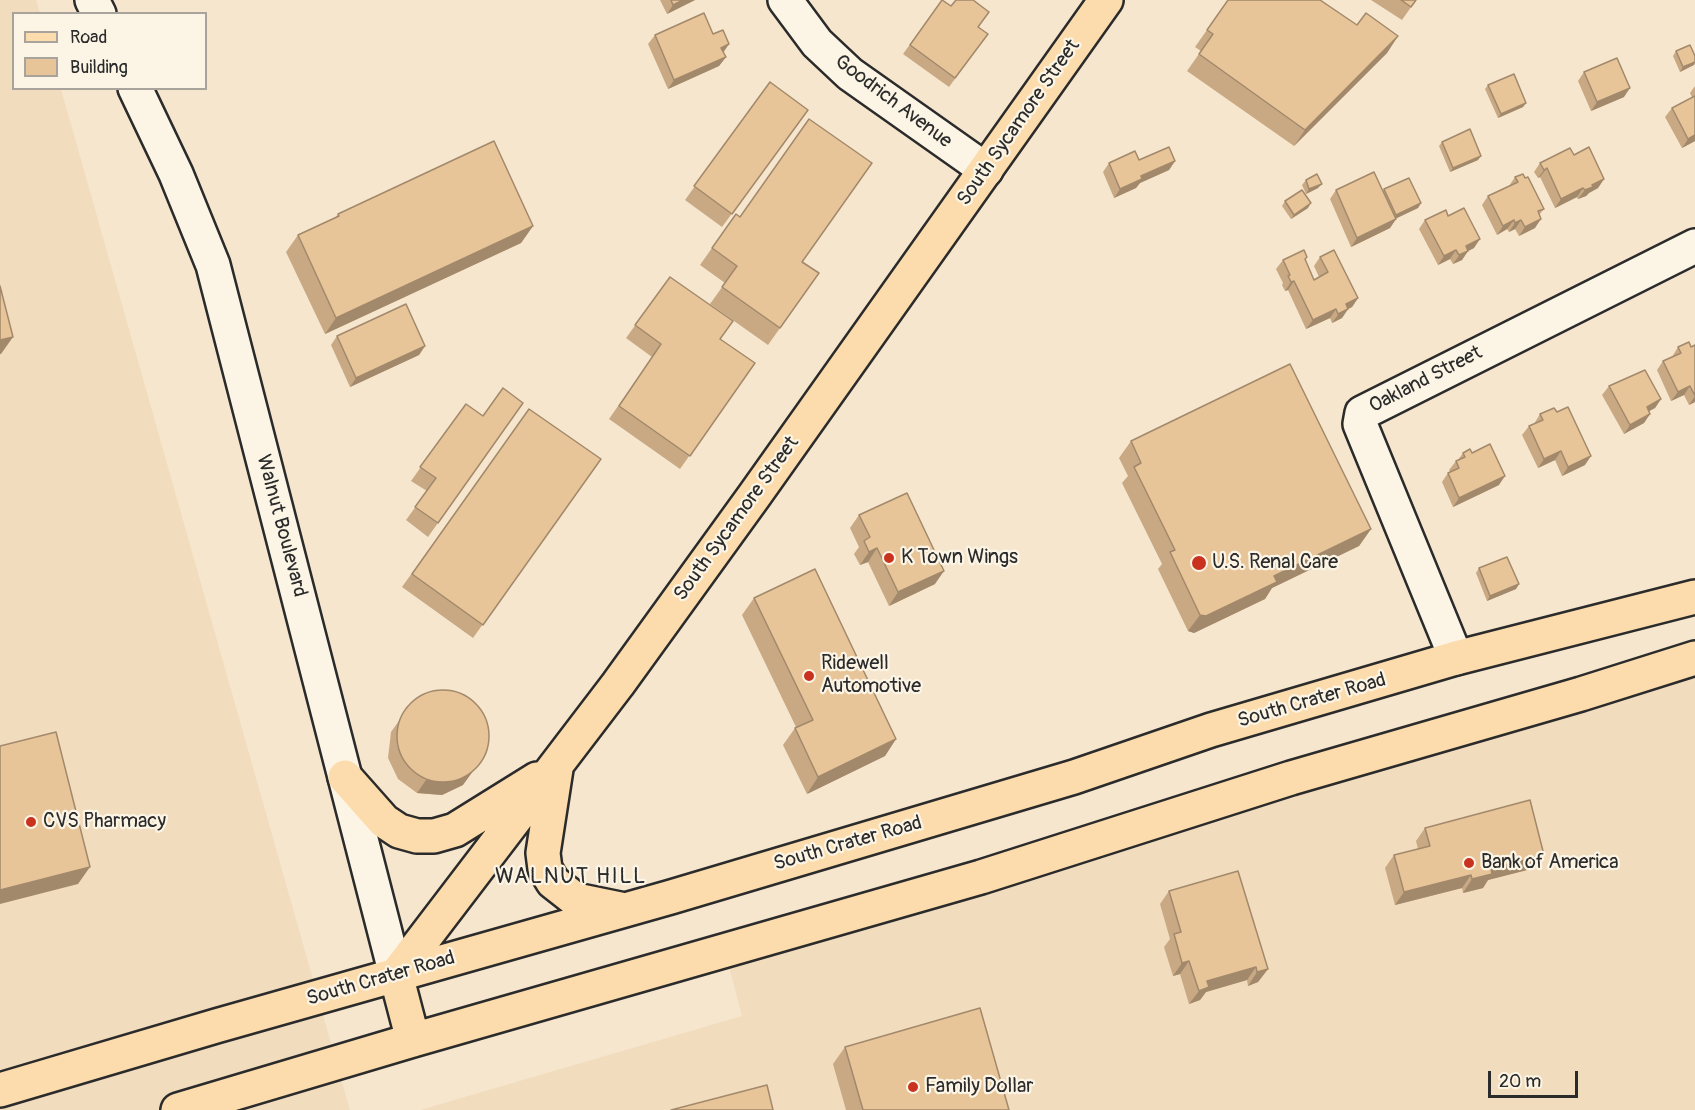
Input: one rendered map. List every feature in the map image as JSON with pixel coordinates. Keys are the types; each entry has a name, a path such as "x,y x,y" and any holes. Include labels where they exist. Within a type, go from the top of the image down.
{"main road":[{"name":"South Sycamore Street","path":"396,975 556,767 761,487 1106,0"},
{"name":"South Crater Road","path":"0,1090 626,910 1059,782 1211,730 1456,658 1695,597"},
{"path":"178,1110 981,877 1291,778 1581,694 1695,658"},
{"path":"345,777 384,821 399,831 417,836 434,836 455,830 556,767"},
{"path":"556,767 543,853 545,869 553,882 576,900 626,910"},
{"path":"396,975 413,1040"}],"street":[{"name":"Goodrich Avenue","path":"785,0 817,43 850,74 986,170"},
{"name":"Walnut Boulevard","path":"136,90 176,174 213,265 396,975"},
{"name":"Oakland Street","path":"1456,658 1360,424 1362,413 1695,246"}],"shaded area":[{"path":"0,0 36,0 40,12 12,12 12,90 61,90 350,1110 0,1110"},
{"path":"1695,664 1695,1110 420,1110 742,1016 725,951"}],"building":[{"path":"671,0 683,0 673,5"},
{"path":"942,0 951,6 956,0 973,0 989,12 978,27 988,34 955,78 910,45"},
{"path":"1228,0 1320,0 1357,25 1366,13 1398,36 1305,130 1199,54 1213,34 1207,30"},
{"path":"1401,0 1416,0 1411,7"},
{"path":"704,13 713,34 723,30 729,44 721,48 726,57 674,80 655,35"},
{"path":"1690,45 1695,62 1683,67 1676,51"},
{"path":"1617,58 1630,88 1597,102 1584,72"},
{"path":"1514,74 1526,103 1501,114 1488,85"},
{"path":"770,82 808,110 732,214 694,186"},
{"path":"1695,96 1695,135 1688,139 1672,108"},
{"path":"809,119 872,163 802,262 819,273 780,328 722,287 737,266 712,248 736,214 740,217"},
{"path":"1470,129 1481,156 1453,168 1442,142"},
{"path":"494,141 533,226 336,318 298,235"},
{"path":"1169,147 1175,161 1141,176 1142,179 1120,189 1109,163 1135,151 1139,160"},
{"path":"1589,147 1604,179 1592,185 1593,187 1585,190 1583,188 1561,199 1547,168 1544,170 1540,163 1570,148 1574,155"},
{"path":"1374,172 1396,219 1357,238 1336,190"},
{"path":"1317,174 1322,184 1309,189 1306,180"},
{"path":"1523,174 1525,178 1528,177 1544,209 1538,211 1541,219 1525,227 1521,220 1515,223 1514,220 1503,226 1488,196 1518,182 1515,177"},
{"path":"1409,178 1421,203 1396,215 1384,189"},
{"path":"1302,190 1311,203 1294,215 1285,201"},
{"path":"1464,208 1480,239 1466,246 1468,251 1459,255 1456,250 1444,256 1425,220 1446,210 1448,216"},
{"path":"1304,250 1307,257 1305,259 1314,280 1328,272 1320,257 1334,250 1358,298 1346,304 1348,309 1338,314 1336,309 1313,320 1294,281 1291,282 1288,276 1290,275 1283,260"},
{"path":"670,277 733,321 720,339 755,363 690,456 619,406 661,344 635,325"},
{"path":"0,286 13,337 0,340"},
{"path":"406,304 425,346 356,378 337,336"},
{"path":"1689,342 1691,347 1695,345 1695,396 1690,386 1678,392 1663,361 1681,353 1678,347"},
{"path":"1290,364 1371,529 1274,576 1277,582 1206,616 1200,615 1170,552 1175,550 1134,467 1141,463 1131,441"},
{"path":"1645,370 1661,399 1647,407 1650,414 1630,425 1609,386"},
{"path":"503,388 523,403 438,523 415,507 436,478 420,467 466,404 483,416"},
{"path":"1568,407 1591,456 1568,467 1561,451 1544,459 1529,426 1543,420 1540,414 1554,408 1557,412"},
{"path":"529,409 601,459 483,625 412,574"},
{"path":"1490,444 1505,476 1459,498 1448,473 1459,468 1456,461 1465,457 1463,453 1470,449 1472,453"},
{"name":"K Town Wings","path":"907,493 944,571 898,592 877,548 869,552 864,541 870,537 859,515"},
{"path":"1507,557 1519,584 1490,596 1479,568"},
{"name":"Ridewell Automotive","path":"815,569 896,739 818,777 795,728 813,720 754,598"},
{"path":"443,690 461,694 475,704 485,718 489,736 485,754 475,768 461,778 443,782 425,778 411,768 401,754 397,736 401,718 411,704 425,694"},
{"name":"CVS Pharmacy","path":"56,732 90,867 0,890 0,746"},
{"name":"Bank of America","path":"1530,800 1544,855 1491,869 1492,874 1472,879 1471,875 1404,892 1394,855 1430,846 1425,828"},
{"path":"1238,871 1268,969 1257,972 1256,967 1207,981 1209,987 1199,991 1189,961 1182,963 1174,934 1181,932 1169,891"},
{"name":"Family Dollar","path":"980,1008 1009,1110 863,1110 845,1047"},
{"path":"767,1085 773,1110 671,1110"}],"place":[{"name":"K Town Wings","path":"889,558"},
{"name":"U.S. Renal Care","path":"1199,563"},
{"name":"Ridewell Automotive","path":"809,676"},
{"name":"CVS Pharmacy","path":"31,822"},
{"name":"Bank of America","path":"1469,863"},
{"name":"Family Dollar","path":"913,1087"}],"district":[{"name":"WALNUT HILL","path":"571,877"}]}
